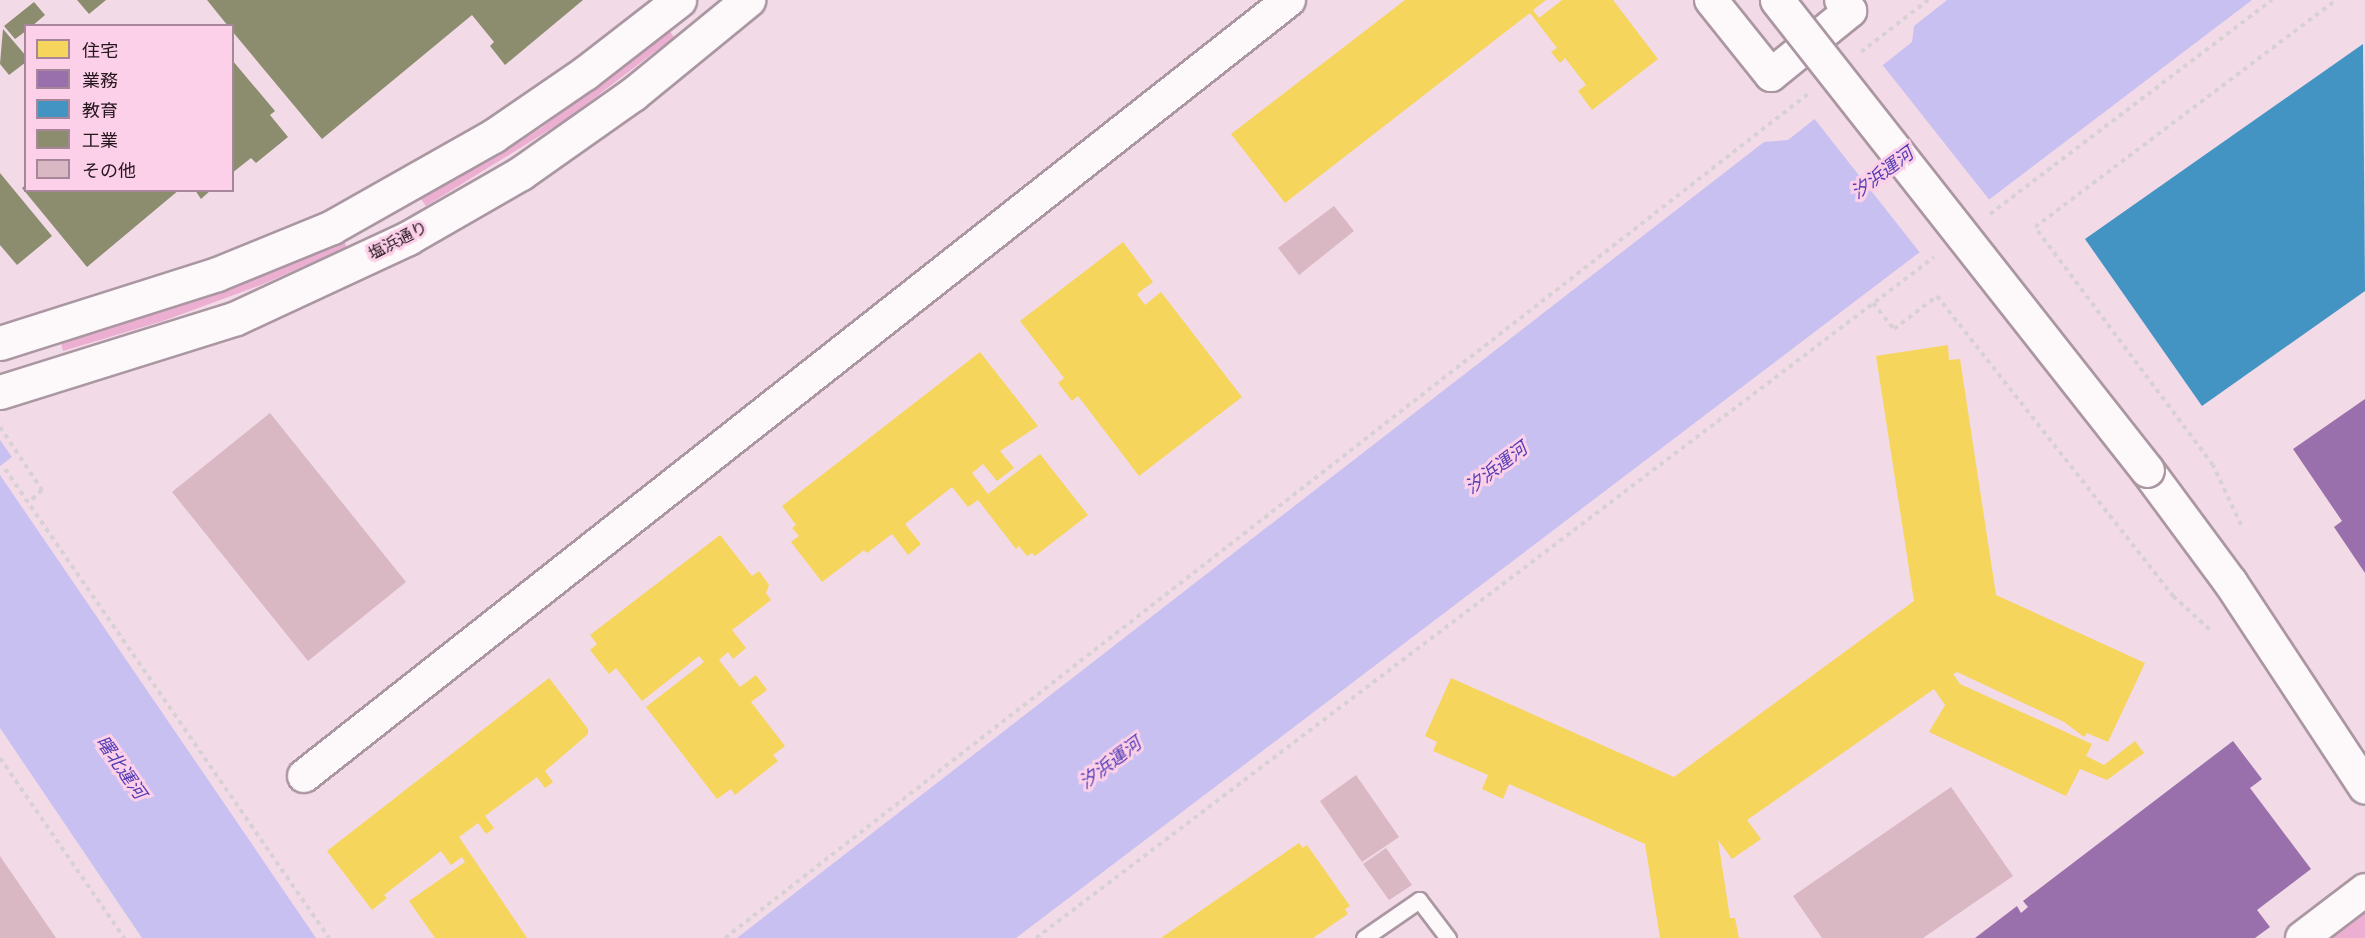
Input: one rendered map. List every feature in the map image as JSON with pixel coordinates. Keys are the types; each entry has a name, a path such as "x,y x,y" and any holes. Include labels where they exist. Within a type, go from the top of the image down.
{"street":[{"path":"6,341 217,274 332,226 493,136 585,73 679,0"},
{"name":"塩浜通り","path":"0,392 236,318 408,238 531,166 633,94 748,0"},
{"path":"304,776 1289,0"},
{"path":"1712,0 1771,75 1850,11 1841,0"},
{"path":"1777,0 2147,470 2230,582 2365,787"},
{"path":"2302,938 2365,890"}],"lane":[{"path":"1364,938 1419,900 1448,938"}],"path":[{"path":"1853,59 1928,0"},
{"path":"1987,216 2272,0"},
{"path":"2241,525 2213,465 2035,227 2336,0"},
{"path":"725,938 1815,88"},
{"path":"1036,938 1940,252"},
{"path":"1873,303 1894,329 1937,296 2173,596 2210,630"},
{"path":"0,427 42,490 27,501 53,538"},
{"path":"5,469 329,938"},
{"path":"0,758 124,938"}],"shaded area":[{"path":"669,30 674,37 567,119 426,206 421,199 541,128"},
{"path":"343,240 347,247 261,285 163,321 63,351 61,343 217,294"},
{"path":"2365,890 2365,938 2302,938"}],"water":[{"name":"汐浜運河","path":"1947,0 2252,0 1016,938 737,938 1764,142 1788,140 1912,42 1914,26"},
{"path":"0,440 12,457 0,466"},
{"name":"曙北運河","path":"0,475 316,938 142,938 0,728"}],"pier":[{"path":"1881,63 1991,202 1921,254 1813,117"}],"building: 住宅":[{"path":"1405,0 1546,0 1533,10 1539,18 1562,0 1613,0 1658,59 1592,110 1578,91 1586,85 1565,58 1560,63 1551,52 1557,48 1530,13 1285,203 1231,134"},
{"path":"1123,242 1153,282 1137,294 1145,305 1161,292 1242,397 1139,476 1078,396 1072,401 1058,383 1064,378 1020,321"},
{"path":"1948,345 1949,360 1960,359 1996,595 2145,663 2108,742 2087,733 2084,737 2064,722 1957,672 1953,674 1960,684 2092,744 2086,756 2104,765 2135,741 2144,753 2107,780 2080,769 2066,796 1929,732 1945,705 1934,689 1747,820 1761,839 1732,859 1718,840 1730,918 1735,918 1739,938 1660,938 1645,844 1509,784 1503,799 1482,789 1488,775 1433,751 1437,742 1425,736 1451,678 1674,777 1914,601 1876,356"},
{"path":"980,352 1038,426 1000,451 1014,468 997,481 983,464 972,473 988,494 1040,454 1088,515 1035,556 1032,553 1027,556 1019,546 1016,549 978,500 968,507 952,487 905,524 921,544 908,555 892,534 867,553 864,550 822,582 791,542 799,536 792,528 796,525 782,506"},
{"path":"720,535 752,576 759,571 769,585 766,593 771,600 732,630 746,648 733,659 728,652 719,660 740,687 756,675 767,690 751,702 785,746 773,755 778,761 735,795 731,789 717,799 646,707 704,662 699,656 642,701 616,668 609,674 590,650 597,644 590,635"},
{"path":"549,678 588,729 588,734 545,771 553,782 545,788 537,777 485,816 494,828 486,834 478,823 459,837 527,938 435,938 409,901 465,862 462,857 451,865 441,851 384,895 387,898 372,910 327,851"},
{"path":"1299,843 1303,848 1307,845 1350,906 1345,909 1348,914 1313,938 1161,938"}],"building: 業務":[{"path":"2365,399 2365,573 2334,527 2342,521 2293,449"},
{"path":"2233,741 2262,779 2250,788 2311,869 2257,910 2270,927 2255,938 1975,938 2017,906 2021,913 2028,907 2023,901"}],"building: 教育":[{"path":"2363,44 2365,291 2202,406 2085,239"}],"building: 工業":[{"path":"77,0 106,0 89,14"},
{"path":"207,0 583,0 505,65 490,46 494,42 472,15 322,139 234,33 234,24 226,24"},
{"path":"34,2 45,15 34,24 24,24 24,32 15,39 4,26"},
{"path":"3,29 24,54 24,64 9,75 0,64"},
{"path":"234,62 275,111 270,115 288,137 256,163 251,158 234,171"},
{"path":"0,173 52,236 17,265 0,245"},
{"path":"25,192 177,192 87,267"},
{"path":"196,192 209,192 201,199"}],"building: その他":[{"path":"1334,206 1354,231 1299,275 1278,248"},
{"path":"270,413 406,582 308,661 172,492"},
{"path":"1356,775 1399,837 1362,862 1320,801"},
{"path":"1951,787 2013,876 1923,938 1822,938 1793,896"},
{"path":"1386,848 1412,885 1389,900 1363,864"},
{"path":"0,856 56,938 0,938"}]}
